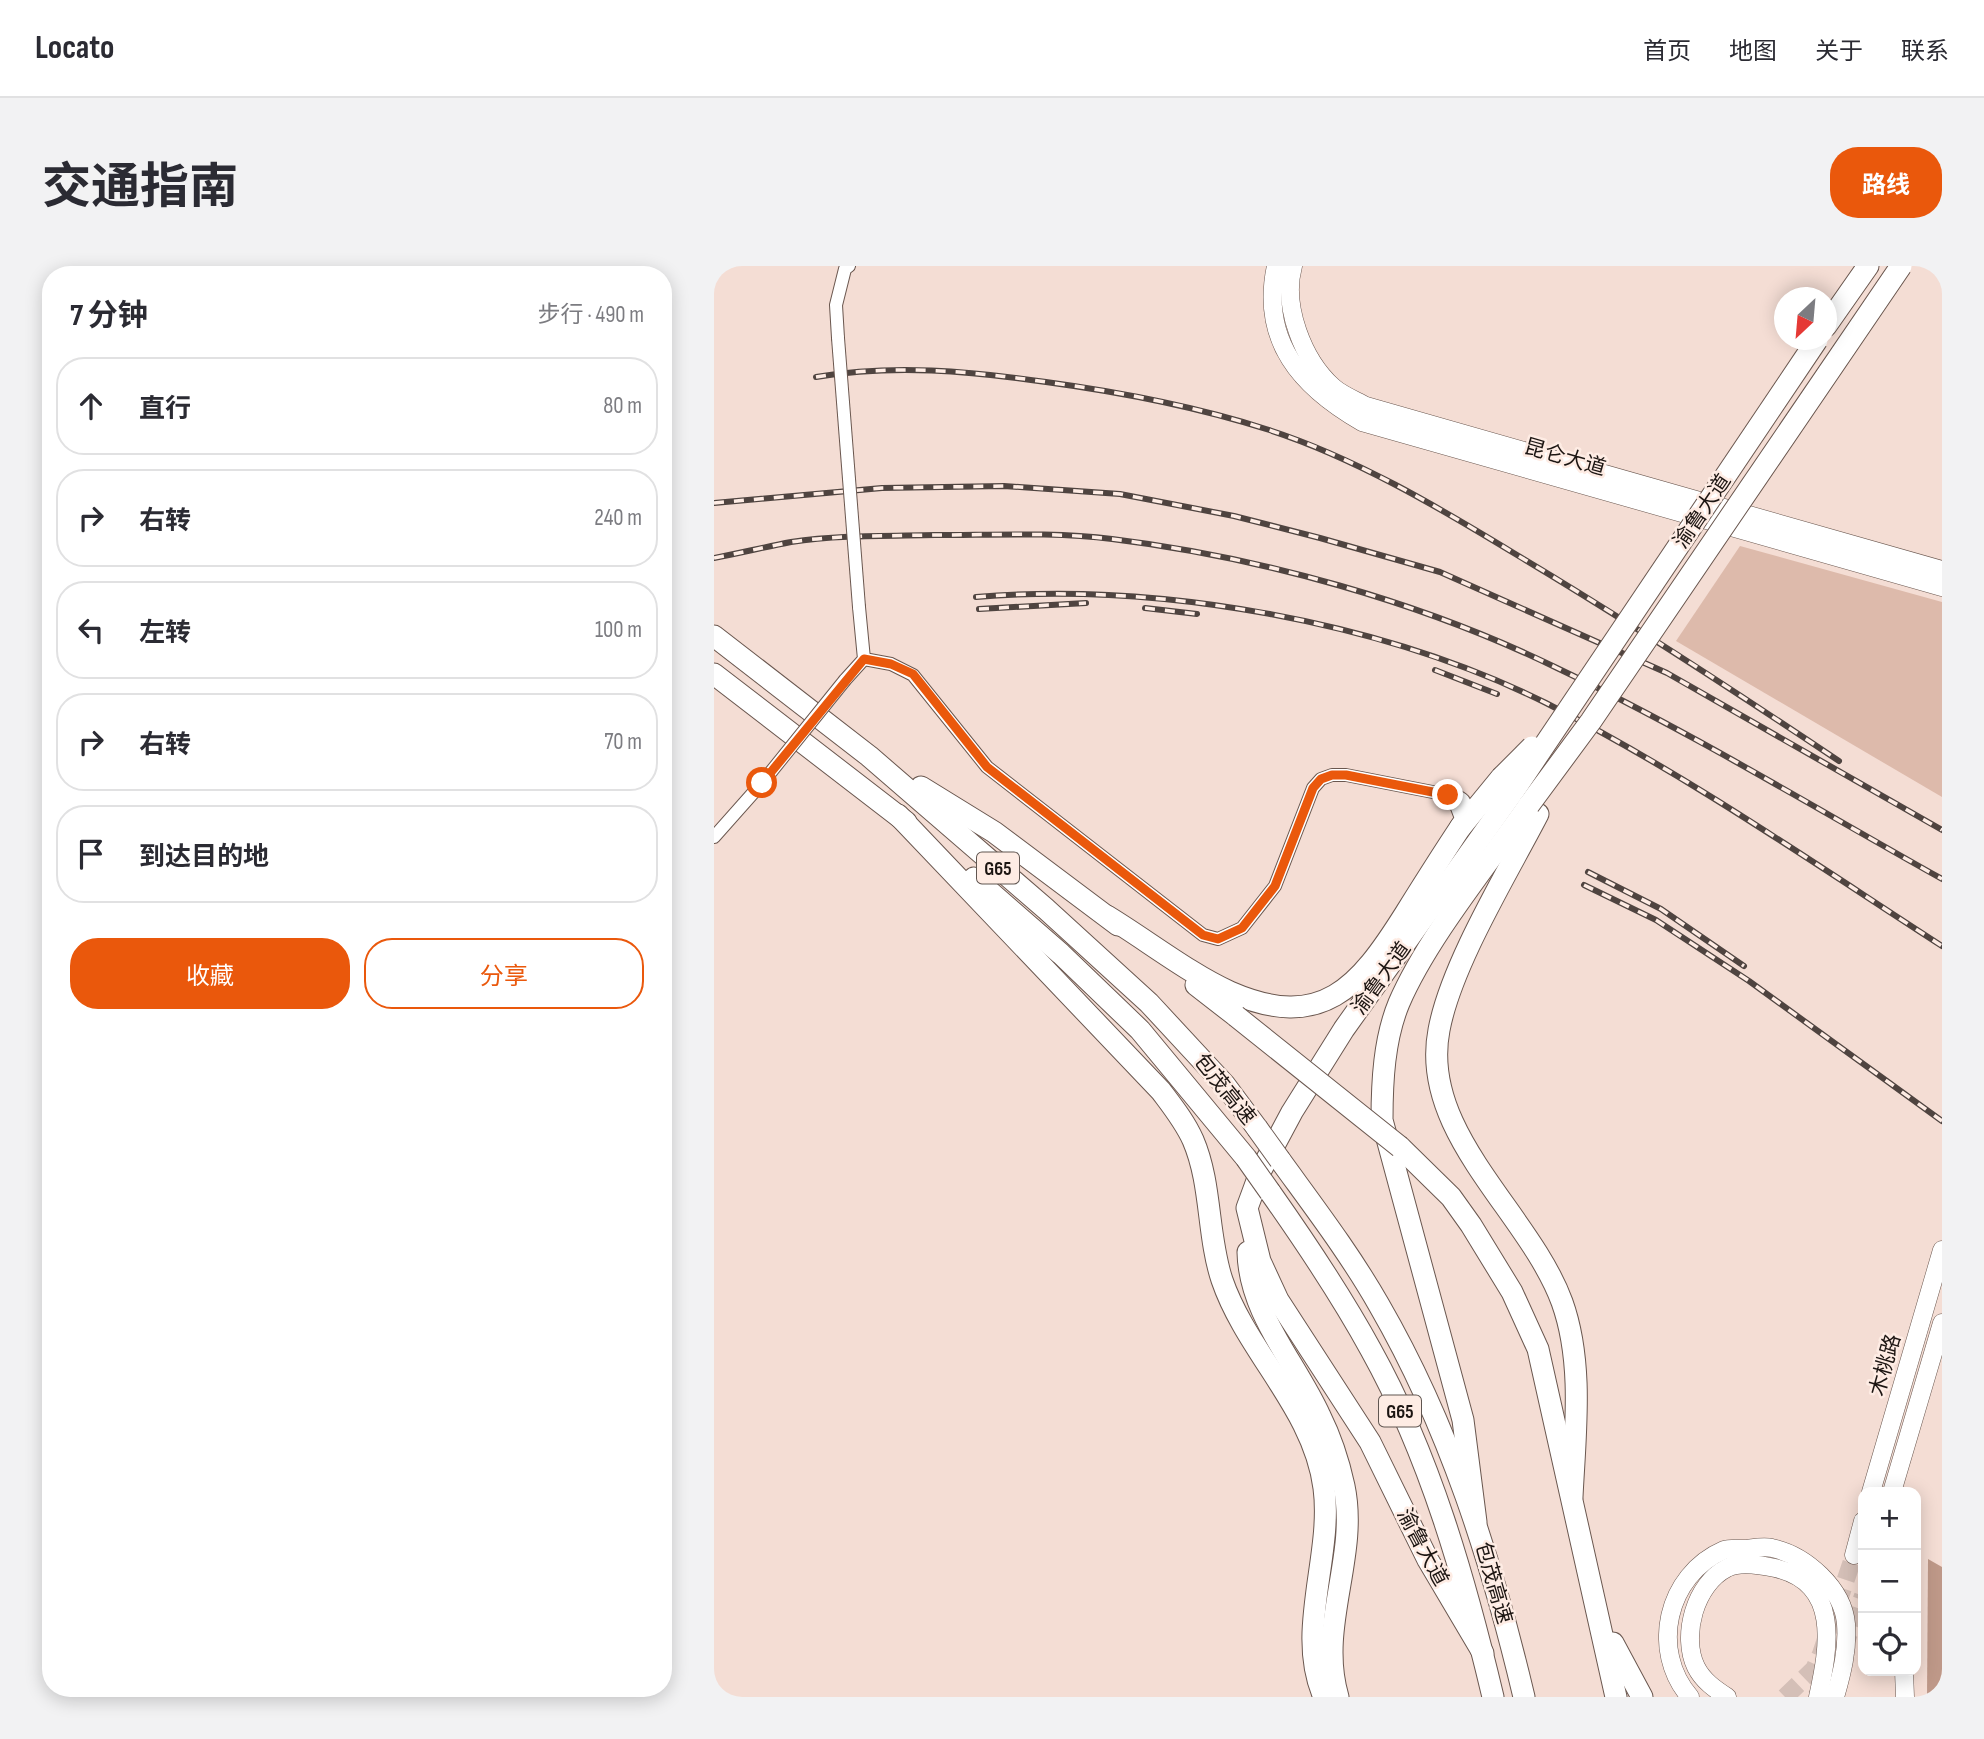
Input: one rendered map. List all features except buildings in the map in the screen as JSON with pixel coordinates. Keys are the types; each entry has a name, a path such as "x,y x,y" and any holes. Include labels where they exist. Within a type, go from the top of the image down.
{"highway":[{"path":"1837,310 1868,266"},
{"name":"渝鲁大道","path":"1483,1653 1428,1560 1370,1442 1278,1300 1260,1261 1247,1208 1261,1170 1279,1136 1338,1039 1520,797 1591,721 1901,266"},
{"name":"渝鲁大道","path":"1520,797 1570,708 1810,350"},
{"name":"包茂高速","path":"714,636 869,756 1149,1003 1225,1085 1379,1305 1426,1401 1476,1521 1503,1609 1524,1697"},
{"name":"包茂高速","path":"714,674 898,815 1061,954 1140,1030 1246,1158 1338,1293 1373,1352 1408,1427 1448,1536 1483,1653 1493,1697"},
{"path":"869,756 994,832 1107,916 1400,1147 1451,1197 1512,1292 1541,1360 1616,1697"},
{"path":"1457,832 1486,794"},
{"path":"1107,916 1228,991 1263,1004 1289,1009 1318,1002 1343,992 1379,956 1466,819 1460,803 1448,795"},
{"path":"1448,795 1520,797"},
{"path":"1520,797 1438,1031 1437,1067 1452,1122 1538,1252 1564,1306 1574,1362 1572,1497"},
{"path":"1476,1521 1463,1420 1382,1120 1381,1078 1399,1004 1520,797"},
{"path":"898,815 1161,1091 1188,1130 1200,1162 1222,1278 1248,1335 1310,1436 1319,1462 1327,1508 1313,1645 1314,1668 1324,1697"},
{"path":"1247,1208 1248,1263 1257,1298 1281,1348 1320,1415 1344,1488 1346,1524 1330,1649 1338,1697"},
{"path":"1594,1600 1624,1667 1642,1697"}],"street":[{"path":"714,837 864,659 836,305 845,270 849,266"},
{"name":"昆仑大道","path":"1276,266 1272,311 1282,345 1303,378 1326,402 1362,422 1942,587"},
{"path":"1293,266 1292,307 1298,336 1312,363 1333,387 1366,406 1942,570"},
{"path":"864,659 891,664 913,674 987,767 1203,935 1218,939 1242,928 1275,886 1307,799 1321,779 1332,775 1346,775 1448,795"},
{"name":"木桃路","path":"1872,1487 1942,1250"},
{"name":"木桃路","path":"1893,1487 1942,1323"},
{"path":"1906,1487 1913,1414"},
{"path":"1854,1555 1858,1540"},
{"path":"1690,1697 1678,1682 1666,1644 1672,1606 1693,1572 1726,1550 1771,1547 1805,1561 1814,1569 1830,1586 1846,1621 1845,1663 1835,1697"},
{"path":"1727,1697 1710,1686 1697,1669 1689,1648 1692,1619 1705,1587 1728,1567 1757,1564 1787,1571 1796,1577 1812,1590 1827,1615 1827,1654 1818,1697"},
{"path":"1904,1676 1905,1697"}],"shaded area":[{"path":"1740,546 1942,602 1942,797 1676,641"},
{"path":"1928,1559 1942,1567 1942,1697 1927,1697"}],"tunnel":[{"path":"1785,1697 1814,1669 1854,1555"},
{"path":"1816,1697 1836,1668 1858,1609"}],"railway":[{"path":"816,377 874,371 931,370 1017,378 1157,401 1239,421 1299,440 1395,484 1487,537 1639,630 1839,761"},
{"path":"714,503 882,488 1004,486 1120,494 1234,516 1320,538 1440,572 1667,673 1942,830"},
{"path":"714,558 791,542 826,538 1001,534 1112,539 1225,557 1282,570 1396,603 1505,644 1557,668 1703,744 1942,879"},
{"path":"976,597 1046,594 1193,602 1341,629 1482,674 1546,703 1698,788 1942,946"},
{"path":"979,609 1086,603"},
{"path":"1145,608 1197,614"},
{"path":"1435,670 1497,694"},
{"path":"1588,872 1661,909 1744,966"},
{"path":"1584,885 1656,920 1749,981 1942,1121"}],"route":[{"path":"762,783 864,659 891,664 913,674 987,767 1203,935 1218,939 1242,928 1265,902 1275,886 1307,799 1321,779 1332,775 1346,775 1448,795"}]}
